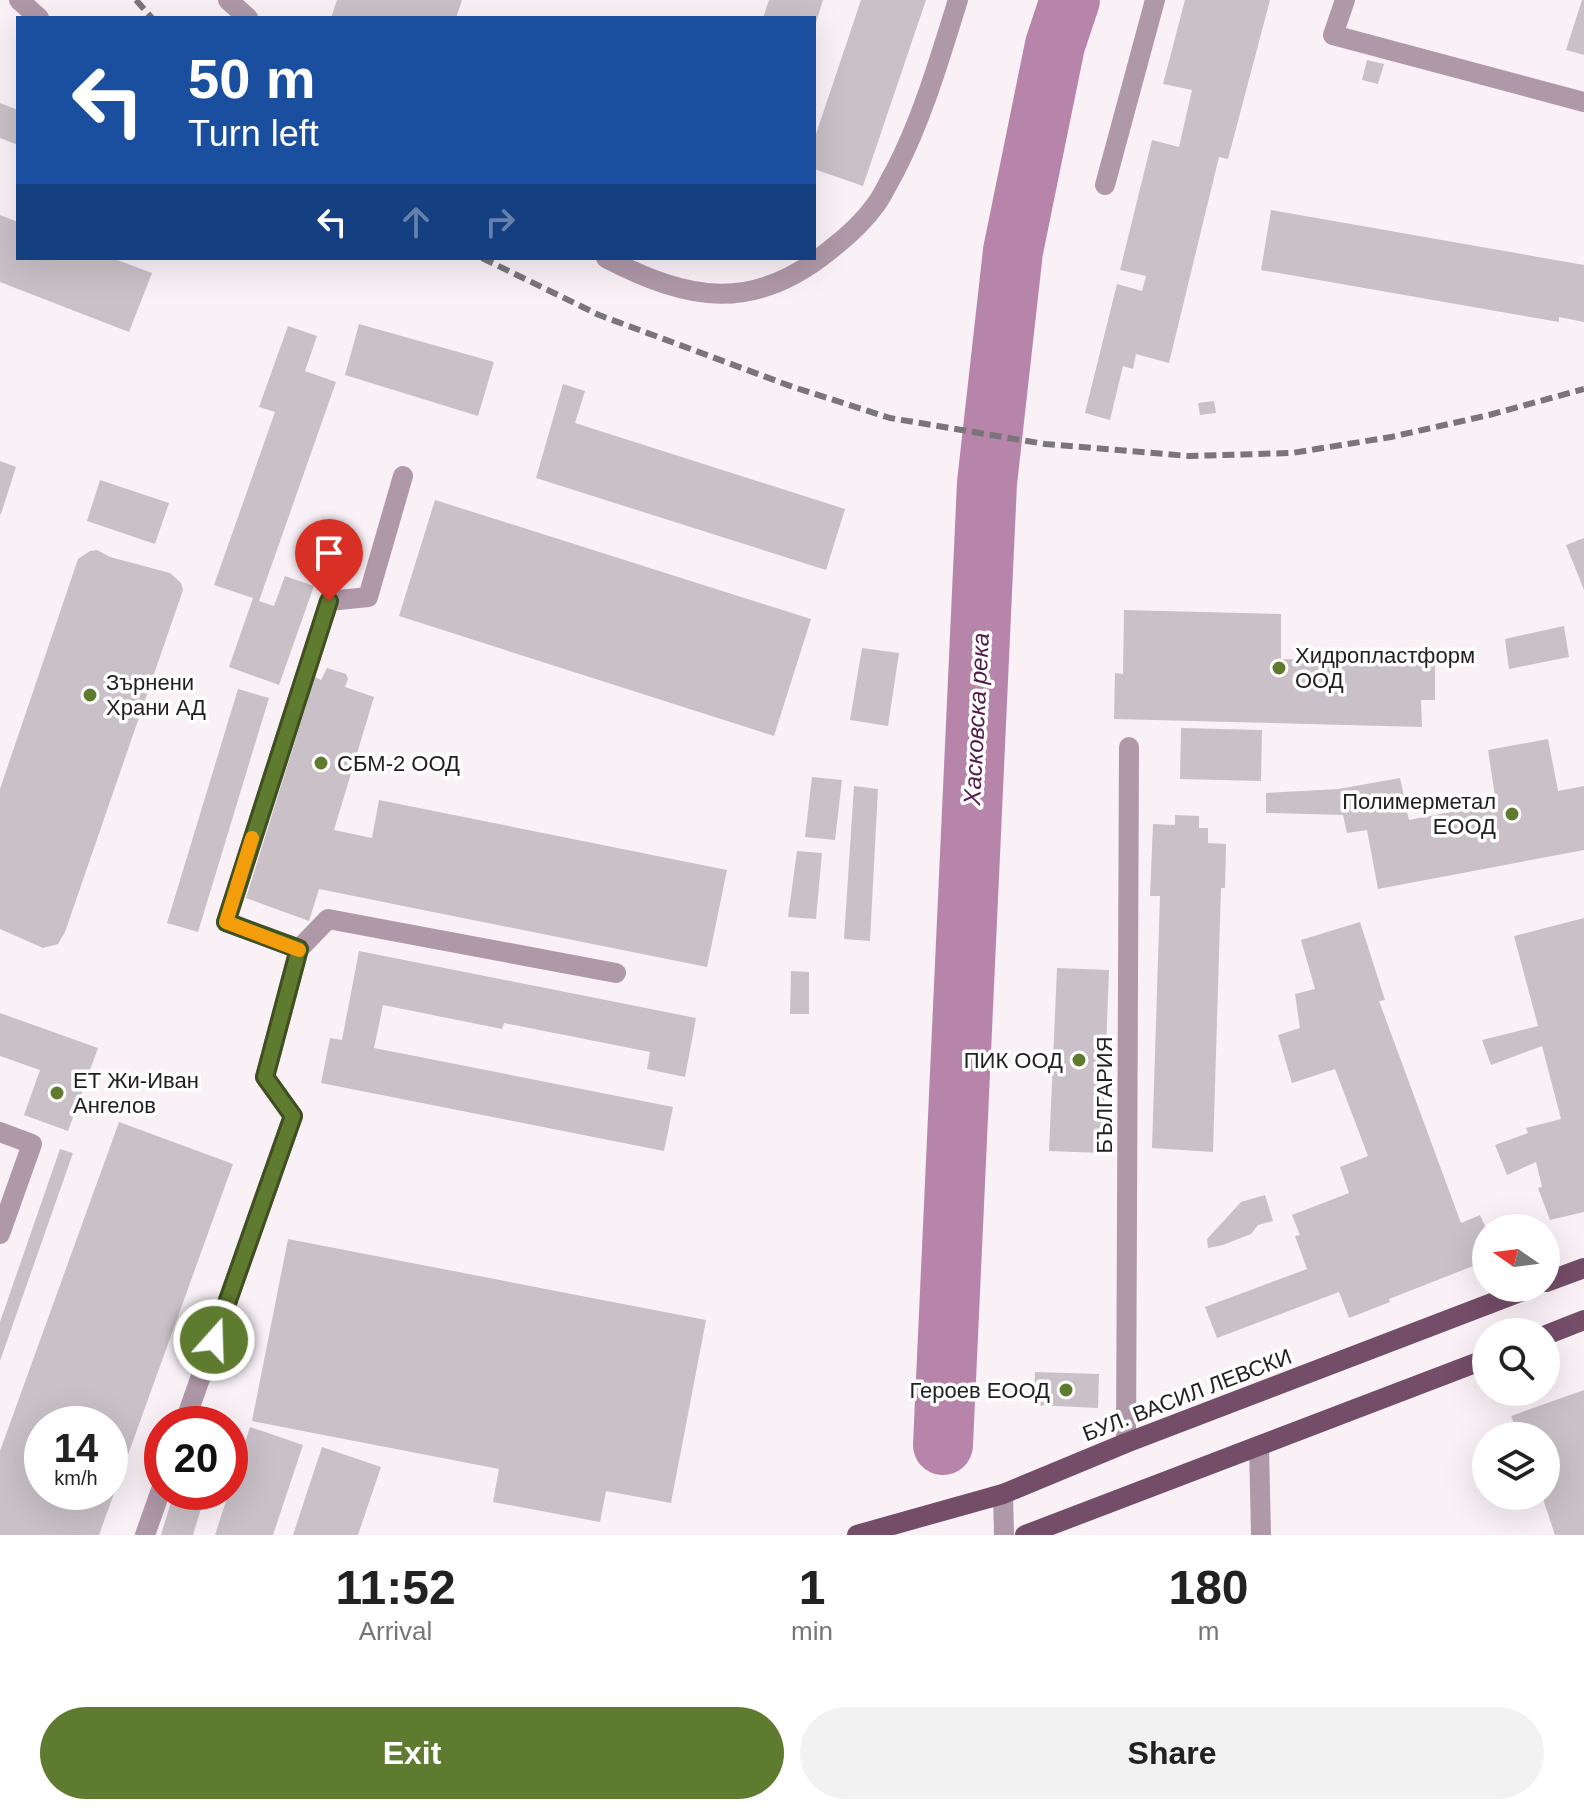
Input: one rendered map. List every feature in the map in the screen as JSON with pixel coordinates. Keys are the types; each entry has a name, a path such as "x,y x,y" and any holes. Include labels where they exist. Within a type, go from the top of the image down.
{"main road":[{"path":"1560,1277 1584,1268"},
{"name":"БУЛ. ВАСИЛ ЛЕВСКИ","path":"857,1535 1003,1494 1126,1443 1494,1302"},
{"path":"1560,1329 1584,1320"},
{"path":"1025,1535 1472,1364"}],"street":[{"path":"19,0 37,16"},
{"path":"228,0 246,16"},
{"path":"610,260 672,286 724,294 763,289 806,270 840,242 878,202 910,141 958,0"},
{"path":"1105,185 1155,0"},
{"path":"1345,0 1333,35 1584,102"},
{"path":"299,949 226,922 329,601 368,597 403,476"},
{"name":"БЪЛГАРИЯ","path":"1126,1443 1129,747"},
{"path":"190,1406 293,1116 265,1077 299,949 328,919 616,973"},
{"path":"0,1132 32,1144 0,1234"},
{"path":"1259,1446 1261,1535"},
{"path":"1003,1494 1004,1535"},
{"path":"145,1535 154,1510"}],"building":[{"path":"337,0 462,0 457,16 332,16"},
{"path":"769,0 823,0 816,23 816,16 764,16"},
{"path":"861,0 926,0 863,186 816,170 816,134"},
{"path":"1185,0 1270,0 1228,159 1219,157 1169,363 1136,354 1133,369 1123,366 1110,420 1085,413 1117,284 1142,291 1146,276 1120,270 1152,140 1179,147 1192,90 1163,84"},
{"path":"1584,0 1584,55 1566,50"},
{"path":"1367,60 1384,64 1378,84 1362,80"},
{"path":"0,103 16,109 16,144 0,138"},
{"path":"1271,210 1584,265 1584,322 1559,317 1559,322 1261,270"},
{"path":"0,215 16,221 16,260 117,260 152,273 129,332 0,282"},
{"path":"359,324 494,362 478,416 345,375"},
{"name":"Зърнени Храни АД","path":"288,326 317,336 305,371 336,382 259,601 274,606 285,576 314,586 279,685 229,667 253,598 214,585 275,412 259,407"},
{"path":"563,384 585,391 575,423 845,509 826,570 536,478"},
{"path":"1214,401 1216,413 1200,415 1198,403"},
{"path":"0,461 16,467 1,514 0,514"},
{"path":"100,480 169,503 155,544 87,521"},
{"path":"435,500 811,619 774,736 399,616"},
{"path":"1584,538 1584,590 1566,545"},
{"name":"Зърнени Храни АД","path":"97,550 110,557 170,573 181,583 183,590 65,932 58,944 43,948 0,929 0,789 78,559"},
{"name":"Хидропластформ ООД","path":"1124,610 1281,614 1281,659 1435,663 1435,700 1421,700 1422,727 1114,719 1115,673 1123,674"},
{"path":"1564,626 1569,657 1509,669 1505,639"},
{"path":"862,648 899,653 888,726 850,720"},
{"path":"327,668 346,674 345,687 374,697 334,830 372,838 379,800 727,870 707,967 319,889 309,921 246,898 315,677 321,680"},
{"path":"238,689 269,698 198,932 167,923"},
{"path":"1181,728 1262,730 1261,781 1180,779"},
{"name":"Полимерметал ЕООД","path":"1548,739 1558,791 1584,786 1584,850 1378,889 1367,830 1347,833 1343,815 1266,813 1266,793 1338,789 1400,778 1409,820 1496,803 1488,750"},
{"path":"812,777 842,780 835,840 805,837"},
{"path":"854,786 878,789 870,941 844,939"},
{"path":"1175,815 1199,816 1199,828 1208,828 1208,843 1226,844 1225,888 1221,888 1213,1152 1152,1148 1160,896 1150,896 1153,824 1175,825"},
{"path":"797,851 822,853 816,919 788,917"},
{"path":"1584,918 1584,1212 1560,1218 1560,1214 1548,1214 1538,1188 1542,1187 1536,1162 1507,1175 1495,1145 1528,1133 1526,1128 1561,1119 1542,1046 1491,1065 1482,1040 1538,1026 1514,936"},
{"path":"1360,922 1385,1000 1379,1001 1461,1223 1472,1218 1472,1266 1349,1318 1339,1292 1217,1338 1205,1307 1307,1269 1295,1236 1300,1235 1292,1215 1349,1193 1340,1167 1368,1156 1335,1069 1292,1083 1278,1035 1300,1028 1295,994 1315,989 1301,940"},
{"path":"359,951 696,1018 685,1077 647,1069 650,1052 504,1023 502,1029 383,1005 374,1048 673,1107 664,1151 321,1083 330,1038 342,1040"},
{"name":"ПИК ООД","path":"1057,968 1109,970 1102,1153 1049,1151"},
{"path":"791,971 809,972 809,1014 790,1014"},
{"name":"ЕТ Жи-Иван Ангелов","path":"0,1013 98,1048 68,1131 24,1115 40,1070 0,1056"},
{"path":"119,1122 233,1164 128,1455 128,1406 24,1406 24,1510 108,1510 99,1535 0,1535 0,1451"},
{"path":"60,1149 73,1153 0,1361 0,1322"},
{"path":"1265,1195 1273,1221 1258,1225 1251,1234 1208,1248 1207,1239 1241,1202"},
{"path":"288,1239 706,1320 671,1503 606,1491 600,1522 493,1502 499,1469 252,1421"},
{"name":"Героев ЕООД","path":"1035,1372 1099,1374 1098,1408 1034,1405"},
{"path":"1584,1390 1584,1535 1555,1535 1547,1510 1560,1510 1560,1422 1513,1422 1511,1416 1539,1406 1560,1406 1560,1399"},
{"path":"250,1427 303,1445 273,1535 215,1535 223,1510 248,1510"},
{"path":"322,1447 381,1467 358,1535 293,1535"},
{"path":"169,1510 201,1510 193,1535 161,1535"}],"waterway":[{"name":"Хасковска река","path":"943,1445 987,483 1013,251 1055,45 1070,0"}],"railway":[{"path":"136,0 150,16"},
{"path":"486,260 599,315 793,387 890,418 1045,444 1188,456 1292,453 1391,437 1584,389"}],"slow traffic":[{"path":"252,838 226,922 299,950"}],"place":[{"name":"Хидропластформ ООД","path":"1279,668"},
{"name":"Зърнени Храни АД","path":"90,695"},
{"name":"СБМ-2 ООД","path":"321,763"},
{"name":"Полимерметал ЕООД","path":"1512,814"},
{"name":"ПИК ООД","path":"1079,1060"},
{"name":"ЕТ Жи-Иван Ангелов","path":"57,1093"},
{"name":"Героев ЕООД","path":"1066,1390"}],"route":[{"path":"214,1340 293,1116 265,1077 299,949 226,922 329,601"}]}
